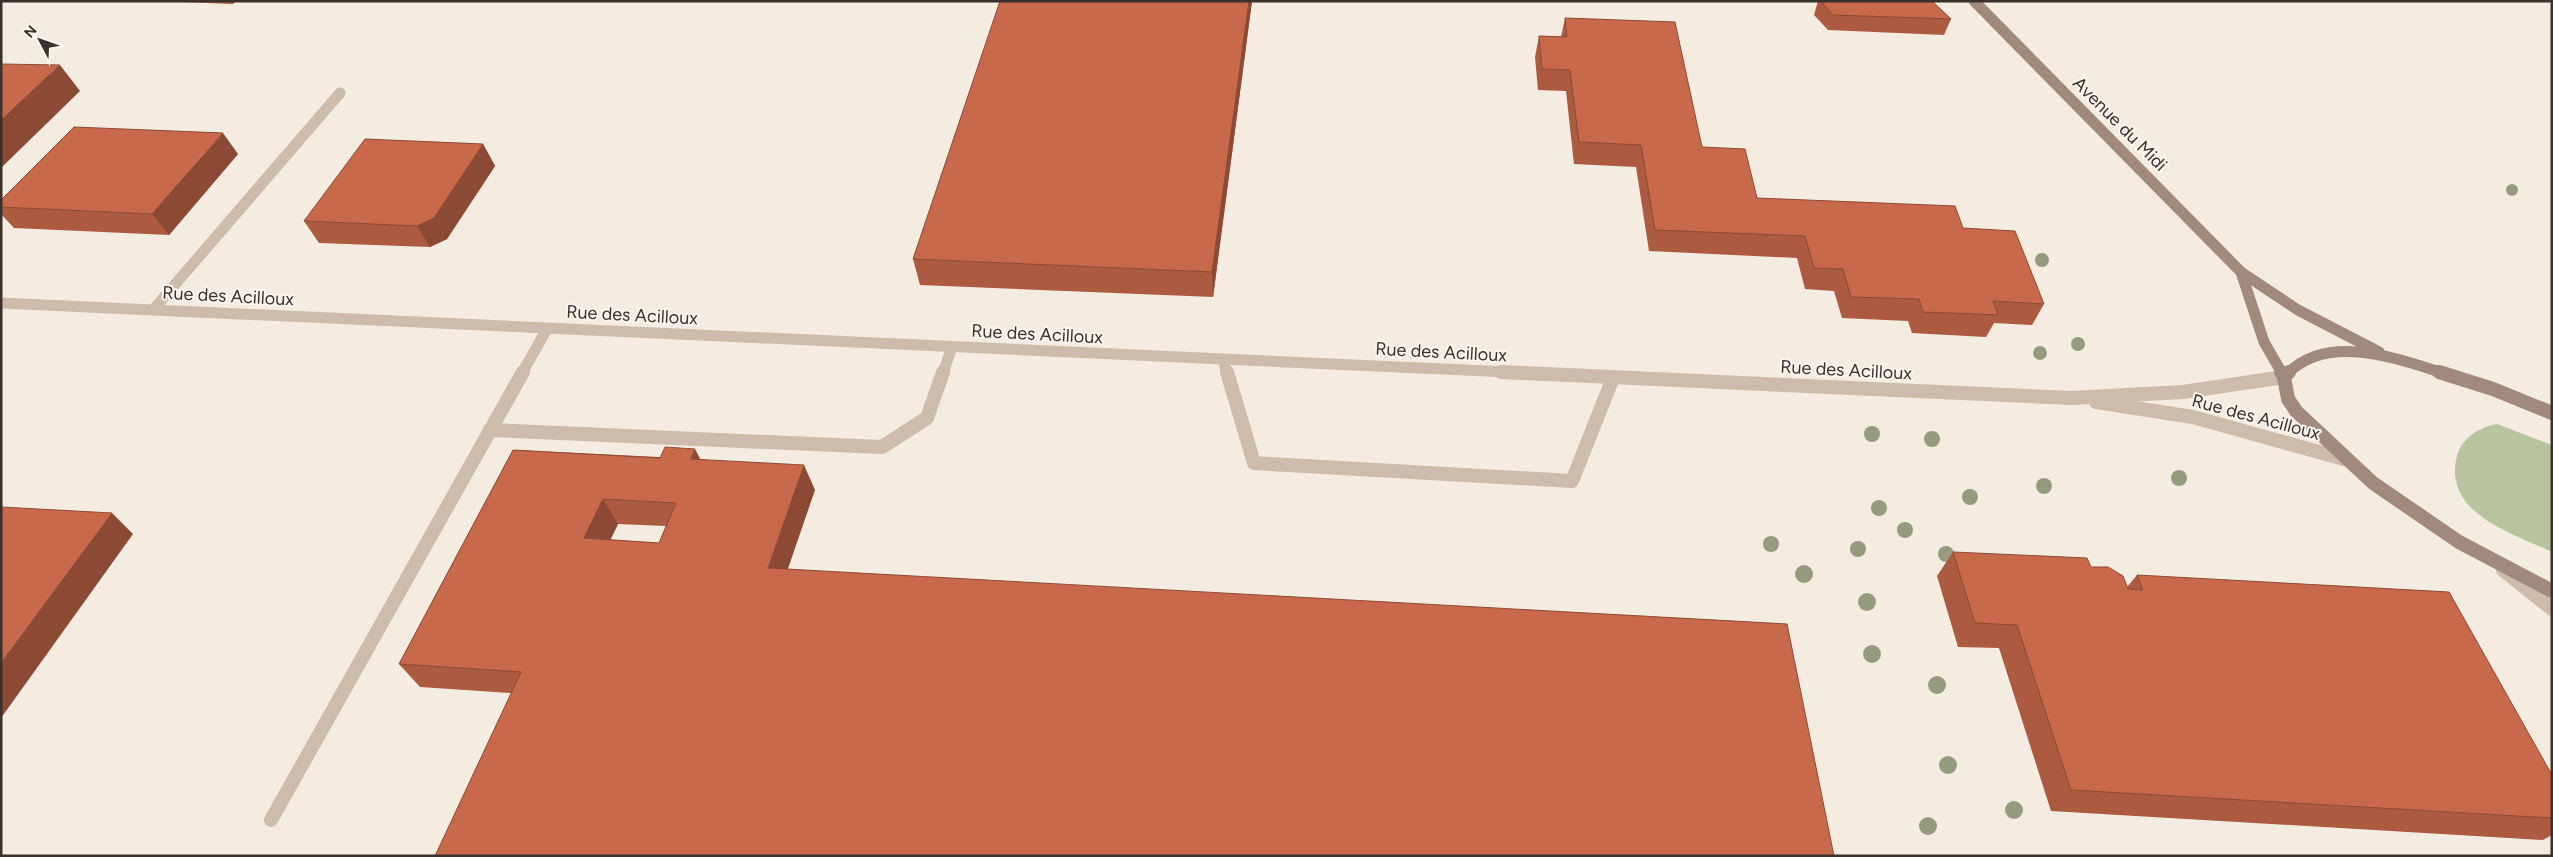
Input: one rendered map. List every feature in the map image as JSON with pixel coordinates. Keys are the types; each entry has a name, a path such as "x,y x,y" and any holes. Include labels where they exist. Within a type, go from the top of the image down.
{"main road":[{"name":"Avenue du Midi","path":"1974,1 2241,272 2298,310 2385,355"},
{"name":"Avenue du Midi","path":"2241,272 2264,342 2284,376 2286,393 2297,413 2344,459 2394,500 2444,534 2498,565 2552,591"},
{"path":"2284,376 2300,361 2330,352 2385,355 2493,389 2552,413"}],"street":[{"path":"153,310 340,93"},
{"name":"Rue des Acilloux","path":"1,303 2071,398 2183,392 2284,376"},
{"path":"271,820 547,329"},
{"path":"490,430 882,447 927,418 952,347"},
{"path":"1224,360 1254,463 1572,481 1613,378"},
{"name":"Rue des Acilloux","path":"2071,398 2192,417 2344,459"},
{"path":"2498,565 2552,609"}],"green space":[{"path":"2497,424 2552,445 2552,552 2500,528 2484,518 2470,506 2460,492 2455,476 2459,450 2472,434 2490,425"}],"building":[{"path":"1000,1 1249,1 1212,272 913,259"},
{"path":"1821,1 1932,1 1951,19 1833,15"},
{"path":"1565,18 1675,22 1702,147 1745,149 1757,198 1955,206 1963,228 2015,231 2044,304 1993,301 1998,315 1923,312 1919,299 1851,297 1843,269 1814,268 1805,236 1655,230 1641,145 1579,142 1570,70 1542,69 1539,36 1567,37"},
{"path":"1,64 60,65 1,120"},
{"path":"74,127 223,133 152,214 1,207 1,200"},
{"path":"365,139 483,144 434,218 417,226 304,221"},
{"path":"665,447 695,449 691,459 804,465 768,568 1787,624 1834,856 435,856 521,672 399,664 513,450 660,458","holes":["603,499 676,503 659,543 584,538"]},
{"path":"1,507 112,513 1,663"},
{"path":"1953,552 2087,558 2091,567 2108,567 2123,576 2128,589 2143,590 2137,575 2449,592 2552,775 2552,818 2071,790 2017,625 1975,623"}]}
